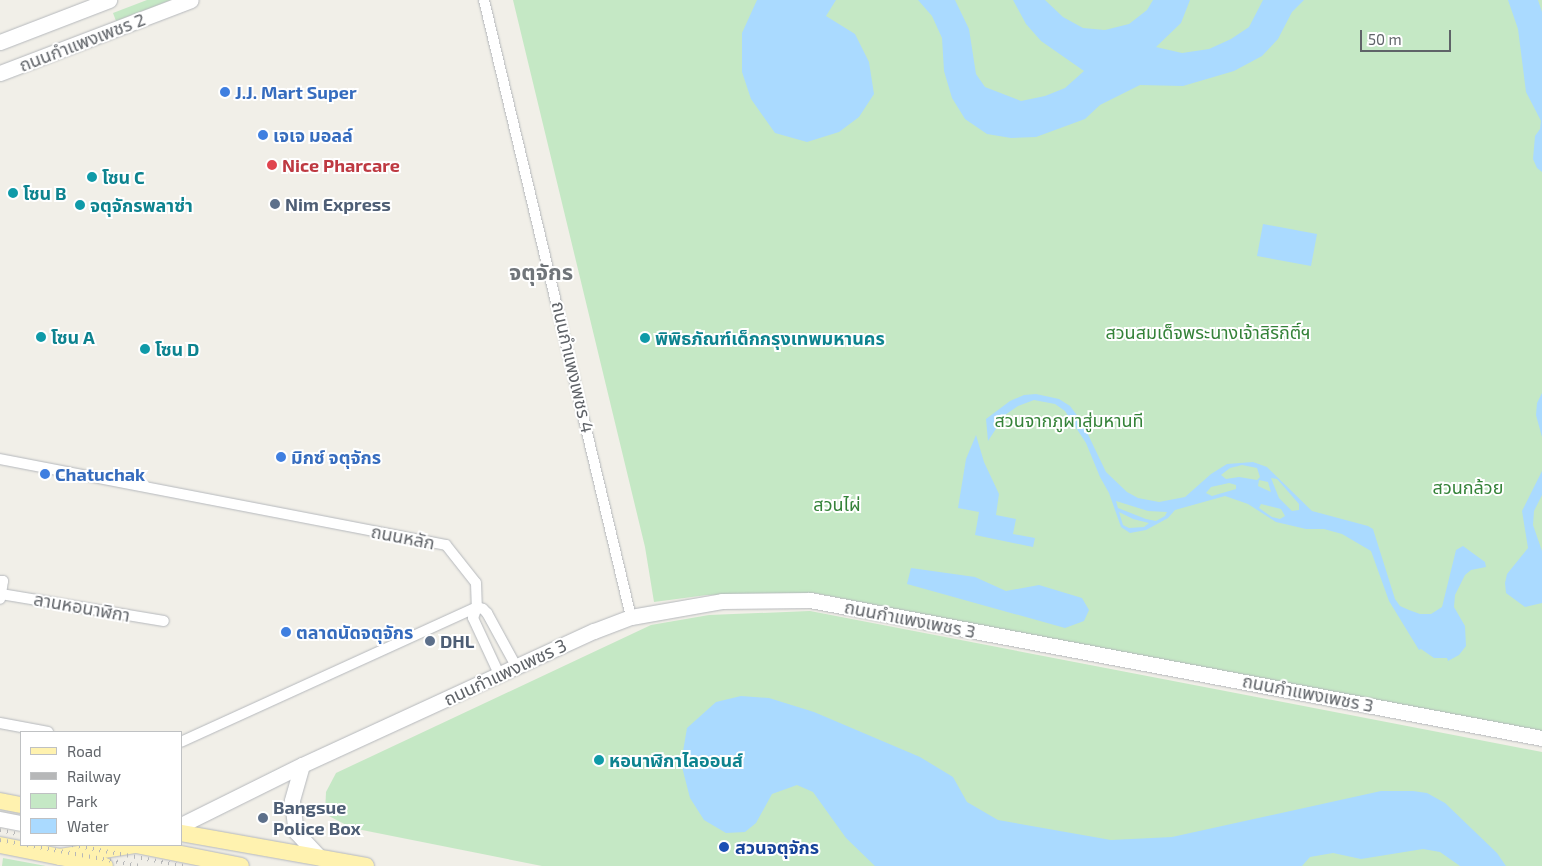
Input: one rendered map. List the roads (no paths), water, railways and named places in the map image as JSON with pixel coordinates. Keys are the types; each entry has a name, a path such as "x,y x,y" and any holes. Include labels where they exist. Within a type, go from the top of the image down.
{"main road":[{"path":"0,801 20,805"},
{"path":"182,833 366,866"},
{"path":"0,845 105,866"},
{"path":"60,857 128,846"},
{"path":"139,846 241,866"}],"street":[{"name":"ถนนกำแพงเพชร 2","path":"0,42 109,0"},
{"name":"ถนนกำแพงเพชร 2","path":"0,73 192,0"},
{"name":"ถนนกำแพงเพชร 4","path":"484,0 631,617"},
{"name":"ถนนหลัก","path":"0,459 446,545 476,583 477,607 473,618 499,674"},
{"name":"ลานหอนาฬิกา","path":"0,580 3,581 0,597 164,621"},
{"name":"ถนนกำแพงเพชร 3","path":"182,825 302,766 594,631 631,617 722,601 810,600 1542,738"},
{"path":"182,742 477,607 483,608 487,613 516,666"},
{"path":"0,723 43,731"},
{"path":"302,766 292,801 296,832 320,858"},
{"path":"0,819 20,823"}],"water":[{"path":"757,0 836,0 826,16 855,34 869,62 874,94 859,117 839,132 807,142 775,133 751,99 742,72 742,33"},
{"path":"918,0 955,0 969,29 976,74 985,87 1021,101 1045,96 1065,88 1084,71 1041,41 1026,24 1013,0 1045,0 1063,17 1083,28 1105,30 1129,24 1147,10 1153,0 1190,0 1181,23 1156,47 1182,53 1209,49 1231,39 1249,27 1263,0 1304,0 1292,12 1278,39 1262,56 1234,71 1183,86 1140,85 1100,105 1085,119 1036,137 1011,138 987,134 965,119 952,98 944,71 942,38 932,16"},
{"path":"1508,0 1538,0 1542,12 1542,172 1537,168 1533,159 1535,136 1540,129 1541,121 1526,92 1518,29"},
{"path":"1263,224 1317,234 1311,266 1257,256"},
{"path":"1542,393 1542,437 1536,415 1537,403"},
{"path":"1036,394 1059,399 1070,406 1082,422 1106,472 1127,492 1138,498 1159,502 1185,497 1211,474 1227,464 1253,462 1267,467 1312,511 1373,529 1395,599 1400,606 1420,614 1431,614 1442,607 1456,550 1463,546 1485,562 1486,567 1471,570 1465,575 1455,595 1454,607 1465,626 1466,646 1459,655 1448,661 1447,658 1434,658 1421,649 1419,650 1389,601 1371,551 1342,534 1324,529 1306,529 1276,522 1248,504 1225,496 1175,510 1168,518 1146,530 1130,533 1121,527 1109,493 1086,443 1065,411 1055,404 1034,400 1018,406 1005,415 988,441 986,419 1010,401 1024,395","holes":["1242,465 1257,468 1260,477 1257,480 1239,477 1226,479 1221,475 1230,468","1271,478 1277,479 1299,504 1299,510 1292,511 1279,498","1259,480 1268,482 1271,492 1258,486","1229,483 1236,485 1236,489 1212,496 1206,493 1211,487","1116,501 1148,511 1167,512 1165,516 1156,521 1118,508","1261,504 1281,509 1285,516 1280,519 1272,517 1259,508","1119,512 1133,519 1149,523 1144,527 1129,528 1123,525"]},
{"path":"976,435 984,462 999,494 996,515 1016,519 1013,534 1035,538 1033,547 975,535 979,512 958,508 966,459"},
{"path":"1542,471 1542,495 1534,511 1533,525 1542,551 1542,603 1525,607 1506,593 1505,583 1507,574 1528,548 1522,511"},
{"path":"911,568 975,577 1006,591 1039,585 1082,598 1089,610 1084,621 1065,628 907,584"},
{"path":"741,696 769,698 814,712 920,757 953,777 967,802 998,820 1111,840 1172,837 1381,791 1413,791 1427,793 1445,803 1497,853 1506,866 1460,866 1440,852 1423,849 1361,859 1333,853 1310,857 1302,866 875,866 846,838 813,792 797,785 772,794 756,823 745,832 726,833 704,820 690,798 681,763 687,728 716,702"}],"railway":[{"path":"0,830 20,835"},
{"path":"0,840 20,844"},
{"path":"32,846 140,866"},
{"path":"77,846 184,866"}],"place":[{"name":"J.J. Mart Super","path":"225,92"},
{"name":"เจเจ มอลล์","path":"263,135"},
{"name":"Nice Pharcare","path":"272,165"},
{"name":"โซน C","path":"92,177"},
{"name":"โซน B","path":"13,193"},
{"name":"Nim Express","path":"275,204"},
{"name":"จตุจักรพลาซ่า","path":"80,205"},
{"name":"โซน A","path":"41,337"},
{"name":"พิพิธภัณฑ์เด็กกรุงเทพมหานคร","path":"645,338"},
{"name":"โซน D","path":"145,349"},
{"name":"มิกซ์ จตุจักร","path":"281,457"},
{"name":"Chatuchak","path":"45,474"},
{"name":"ตลาดนัดจตุจักร","path":"286,632"},
{"name":"DHL","path":"430,641"},
{"name":"หอนาฬิกาไลออนส์","path":"599,760"},
{"name":"Bangsue Police Box","path":"263,818"},
{"name":"สวนจตุจักร","path":"724,847"}],"district":[{"name":"จตุจักร","path":"541,272"}],"park label":[{"name":"สวนสมเด็จพระนางเจ้าสิริกิติ์ฯ","path":"1208,332"},
{"name":"สวนจากภูผาสู่มหานที","path":"1069,420"},
{"name":"สวนกล้วย","path":"1468,487"},
{"name":"สวนไผ่","path":"837,504"}]}
